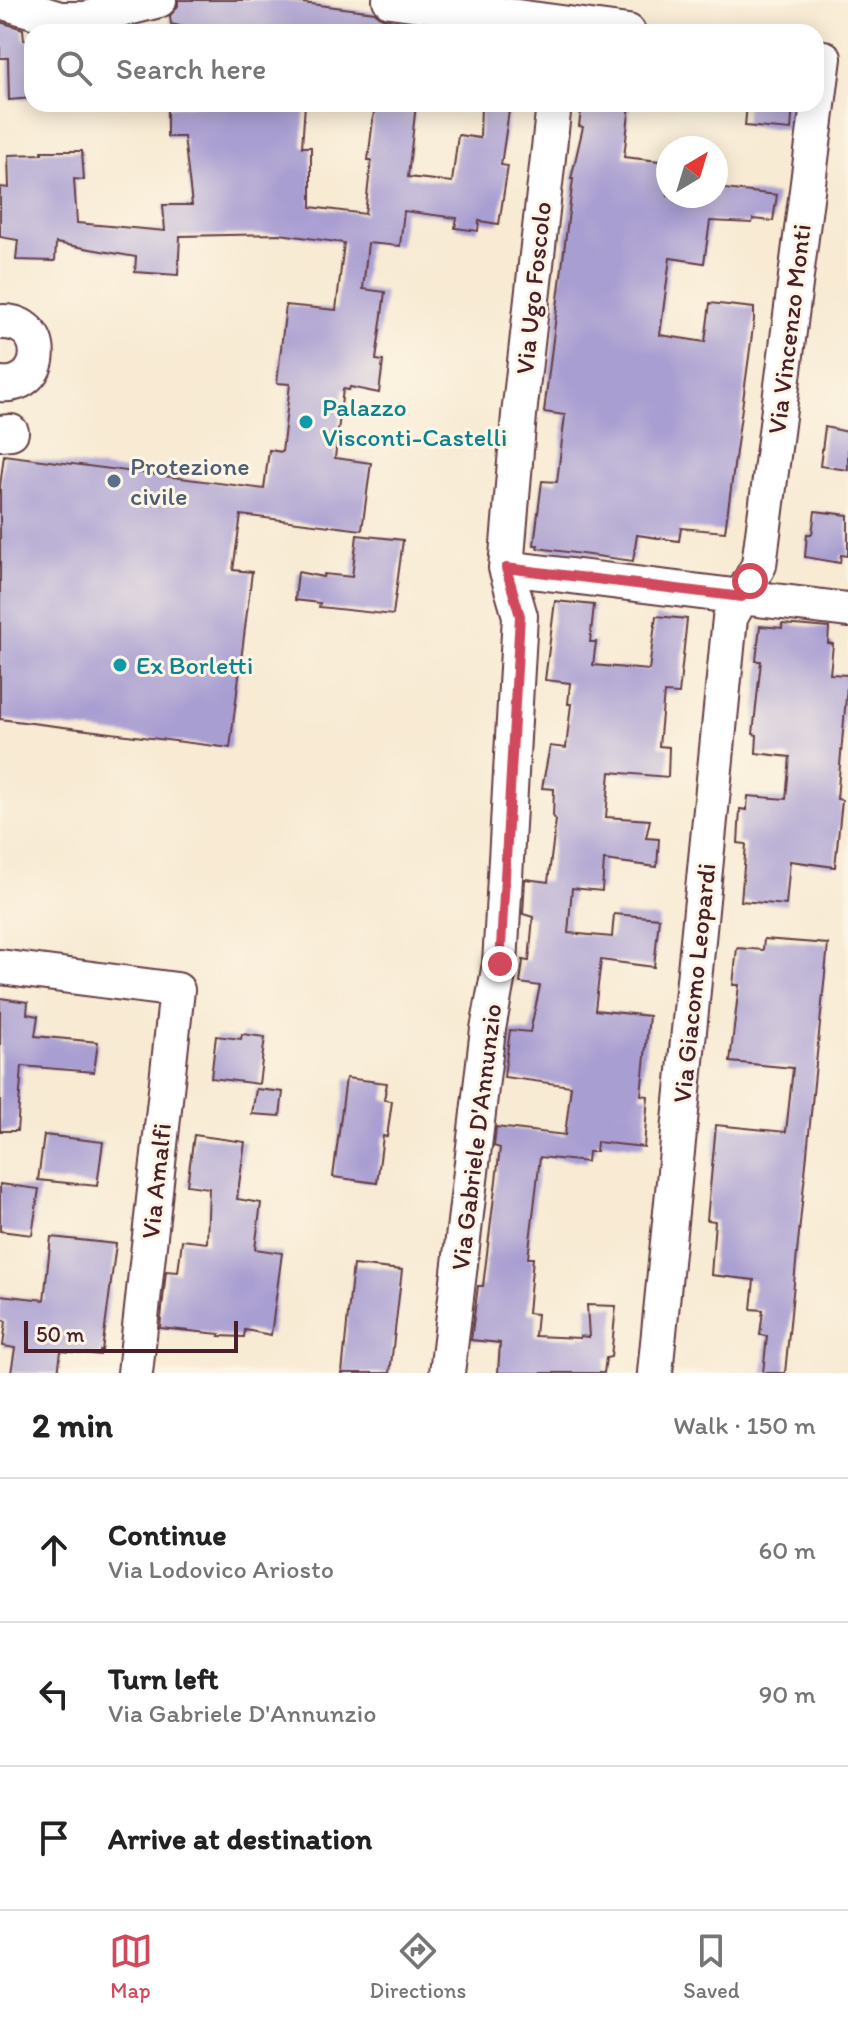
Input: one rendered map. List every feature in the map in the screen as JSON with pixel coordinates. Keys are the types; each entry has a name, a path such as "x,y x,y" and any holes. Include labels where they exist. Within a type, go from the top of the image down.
{"street":[{"path":"0,1 60,19 85,19 159,0"},
{"path":"390,0 589,24"},
{"name":"Via Vincenzo Monti","path":"824,95 829,59"},
{"name":"Via Ugo Foscolo","path":"506,568 519,415 553,112"},
{"name":"Via Vincenzo Monti","path":"742,597 759,565 822,112"},
{"path":"0,322 14,322 24,327 36,343 38,353 36,363 24,379 14,384 0,384"},
{"path":"506,568 848,610"},
{"name":"Via Gabriele D'Annunzio","path":"447,1373 488,1029 500,964 520,616 506,568"},
{"name":"Via Giacomo Leopardi","path":"655,1373 730,618 742,597"},
{"name":"Via Amalfi","path":"0,967 177,990 135,1373"}],"building":[{"path":"178,0 278,0 375,12 387,20 415,24 171,24 170,16 178,6"},
{"path":"0,22 23,29 24,99 9,100 8,58 0,58"},
{"path":"167,112 304,112 302,147 311,147 311,207 365,214 374,112 415,112 408,177 452,182 458,135 480,138 481,112 509,112 501,165 508,166 499,224 479,221 478,231 455,228 457,218 404,211 400,246 368,243 363,289 385,292 376,360 383,361 379,393 350,387 349,390 343,389 335,458 371,463 362,530 241,515 233,570 252,572 230,748 0,719 0,486 4,455 264,489 269,450 282,452 290,384 277,383 286,305 336,310 344,243 280,234 180,236 178,275 135,272 136,257 56,243 55,261 16,260 18,240 0,237 0,187 9,188 8,155 82,151 84,180 74,179 77,223 165,231 163,205 192,205 184,137 167,137"},
{"path":"581,112 629,112 624,157 656,161 656,208 728,208 728,189 777,195 773,221 710,221 704,263 670,258 660,335 705,342 710,303 754,308 754,320 725,532 681,528 679,541 637,535 633,561 537,548 538,545 534,545 542,481 557,482 565,415 544,412 571,179 583,127 579,126"},
{"path":"746,112 792,112 791,130 745,126"},
{"path":"825,427 848,432 848,470 820,466"},
{"path":"815,511 848,515 848,556 841,555 840,563 805,557 807,534 812,534"},
{"path":"357,535 403,540 393,615 319,607 320,603 295,600 298,572 323,577 324,574 352,577"},
{"path":"555,601 594,605 590,642 596,642 593,665 649,670 656,616 687,619 679,694 664,693 659,746 669,747 668,777 610,772 606,817 650,820 646,838 659,839 657,867 604,860 602,891 572,888 568,933 612,937 614,914 659,918 654,967 601,960 595,1010 649,1016 641,1095 648,1096 644,1147 597,1142 596,1152 588,1152 587,1162 540,1157 528,1258 533,1258 528,1313 537,1314 535,1336 589,1337 587,1305 616,1306 611,1357 606,1358 604,1373 498,1373 500,1343 471,1340 478,1286 483,1286 500,1148 494,1146 496,1127 565,1135 571,1086 504,1077 510,1030 530,1032 540,986 520,983 523,960 529,961 533,917 523,914 525,879 548,882 556,820 553,816 554,789 542,788 550,746 566,748 571,704 568,704 570,683 545,680"},
{"path":"782,624 829,628 828,643 833,644 830,674 848,675 837,799 842,800 835,867 790,861 786,905 741,901 746,844 738,843 740,809 747,810 748,796 786,799 790,757 756,753 757,735 753,734 761,661 756,661 760,626 782,628"},
{"path":"764,939 828,944 785,1373 763,1373 767,1336 760,1335 763,1310 751,1309 754,1280 711,1275 715,1221 707,1220 716,1125 786,1132 793,1068 730,1062 739,985 733,985 737,948 763,950"},
{"path":"0,998 28,1002 27,1014 38,1016 35,1036 98,1042 94,1072 22,1066 17,1131 0,1131"},
{"path":"242,1034 265,1037 259,1084 211,1078 216,1036 241,1039"},
{"path":"346,1078 387,1083 384,1100 392,1101 387,1137 383,1136 377,1183 333,1177"},
{"path":"256,1089 283,1092 280,1116 252,1114"},
{"path":"44,1135 103,1142 97,1186 38,1180"},
{"path":"194,1135 245,1142 237,1199 261,1203 255,1249 282,1253 271,1335 245,1330 244,1337 219,1336 160,1328 166,1271 178,1272 182,1240 207,1243 209,1188 187,1185"},
{"path":"0,1184 39,1189 32,1235 0,1231"},
{"path":"51,1237 116,1244 102,1351 100,1355 61,1351 58,1373 11,1373 15,1348 3,1346 6,1321 0,1320 0,1295 44,1300"},
{"path":"353,1265 402,1270 390,1373 342,1373"}],"place":[{"name":"Palazzo Visconti-Castelli","path":"306,422"},
{"name":"Protezione civile","path":"114,481"},
{"name":"Ex Borletti","path":"120,665"}],"route":[{"path":"500,964 520,616 506,568 742,597 750,581"}]}
